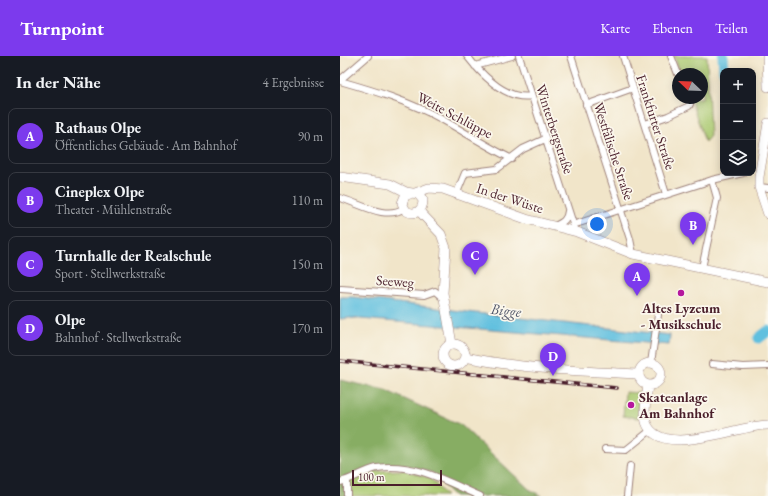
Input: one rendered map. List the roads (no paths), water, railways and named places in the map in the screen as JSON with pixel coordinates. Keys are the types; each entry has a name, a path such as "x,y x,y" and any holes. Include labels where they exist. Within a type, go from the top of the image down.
{"main road":[{"path":"767,56 768,87"},
{"path":"768,123 756,170 763,188 768,214"},
{"path":"340,177 390,184 421,196 423,206 419,211 409,213 394,190 378,183"},
{"name":"In der Wüste","path":"414,193 436,188 526,219 555,226 577,228 633,254 768,282"},
{"path":"403,205 405,196 414,193"},
{"name":"In der Wüste","path":"423,200 438,193 456,195"},
{"path":"419,211 441,234 446,248 443,299 452,344"},
{"path":"452,344 462,346 465,352 465,357 459,365 448,364 444,354 446,348 452,344"},
{"path":"465,357 497,363 549,369 639,374"},
{"path":"651,363 657,366 660,375 655,384 648,385 642,382 639,374 641,367 651,363"},
{"path":"648,385 646,417 651,430 661,437 679,440 722,435 760,425 768,425"}],"street":[{"path":"340,80 368,56"},
{"path":"467,56 475,66 504,91 525,97 532,96"},
{"path":"475,66 512,56"},
{"name":"Winterbergstraße","path":"519,56 568,209 577,228"},
{"name":"Westfälische Straße","path":"571,56 633,254"},
{"name":"Frankfurter Straße","path":"623,56 666,194"},
{"path":"671,56 676,68"},
{"name":"Weite Schlüppe","path":"340,80 414,106 443,120 482,144 512,159"},
{"path":"586,105 633,88"},
{"path":"645,124 668,116 685,104"},
{"path":"456,195 465,174 498,169 523,149 545,139"},
{"path":"577,228 620,210 666,194 730,176"},
{"path":"702,268 717,198 712,180"},
{"path":"340,198 393,214 403,205"},
{"path":"555,226 564,221 567,217 568,209"},
{"name":"Seeweg","path":"341,289 424,295 435,291 443,299"},
{"path":"651,363 658,315"},
{"path":"712,364 743,367 768,366"},
{"path":"605,449 626,450 651,430"},
{"path":"627,496 630,466"},
{"path":"340,482 369,470 387,467 401,467 432,475 480,496"},
{"path":"347,480 347,496"}],"water":[{"path":"340,297 353,297 467,312 670,335 669,345 349,318 340,319"}],"waterway":[{"path":"723,56 724,68"},
{"path":"759,338 768,331"}],"railway":[{"path":"340,361 617,388"}],"place":[{"name":"Cineplex Olpe","path":"693,245"},
{"name":"Turnhalle der Realschule","path":"475,275"},
{"name":"Altes Lyzeum - Musikschule","path":"681,293"},
{"name":"Rathaus Olpe","path":"637,296"},
{"name":"Olpe","path":"553,376"},
{"name":"Skateanlage Am Bahnhof","path":"631,405"}],"water label":[{"name":"Bigge","path":"506,310"}]}
